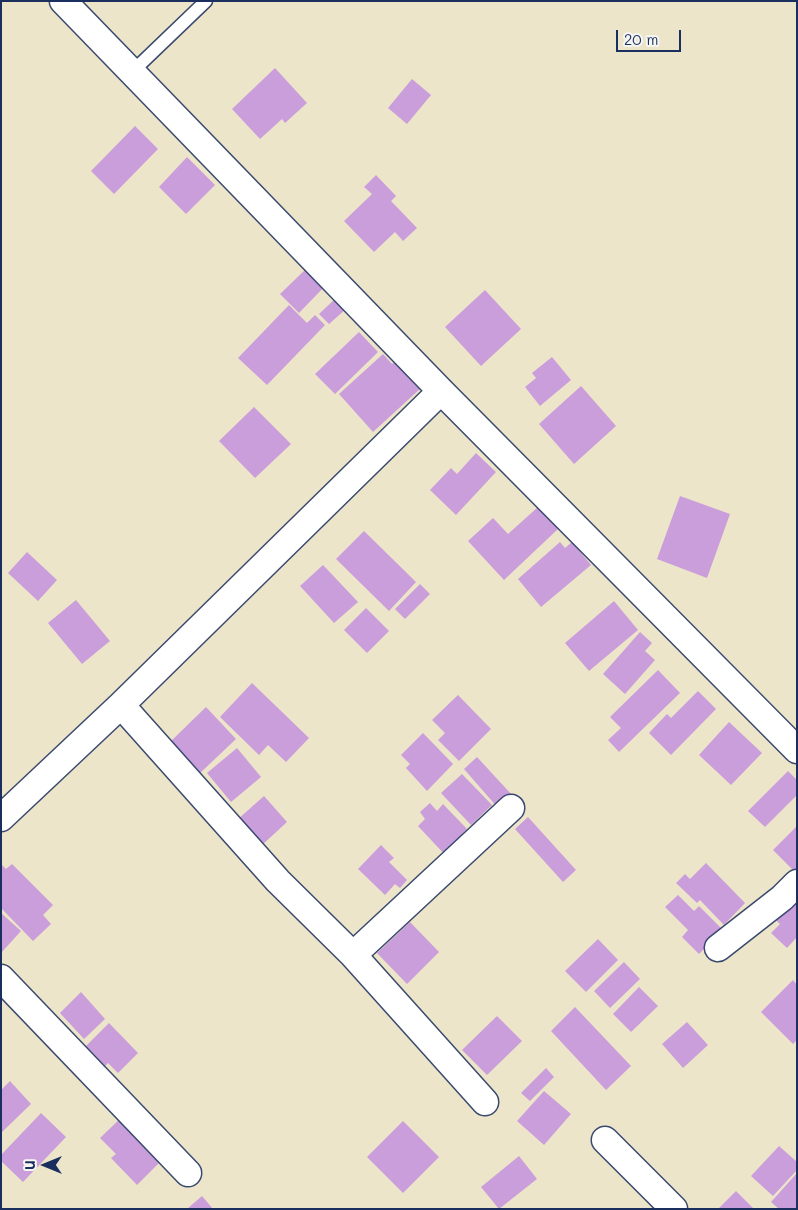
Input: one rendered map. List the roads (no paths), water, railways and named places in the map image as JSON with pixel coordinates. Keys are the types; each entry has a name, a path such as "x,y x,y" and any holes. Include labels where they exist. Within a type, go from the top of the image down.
{"street":[{"path":"63,1 441,391 797,750"},
{"path":"1,818 121,705 441,391"},
{"path":"121,705 278,881 353,955 485,1102"},
{"path":"353,955 512,808"},
{"path":"718,948 782,898 797,883"},
{"path":"1,978 188,1173"},
{"path":"605,1140 674,1209"}],"lane":[{"path":"132,72 206,1"}]}
